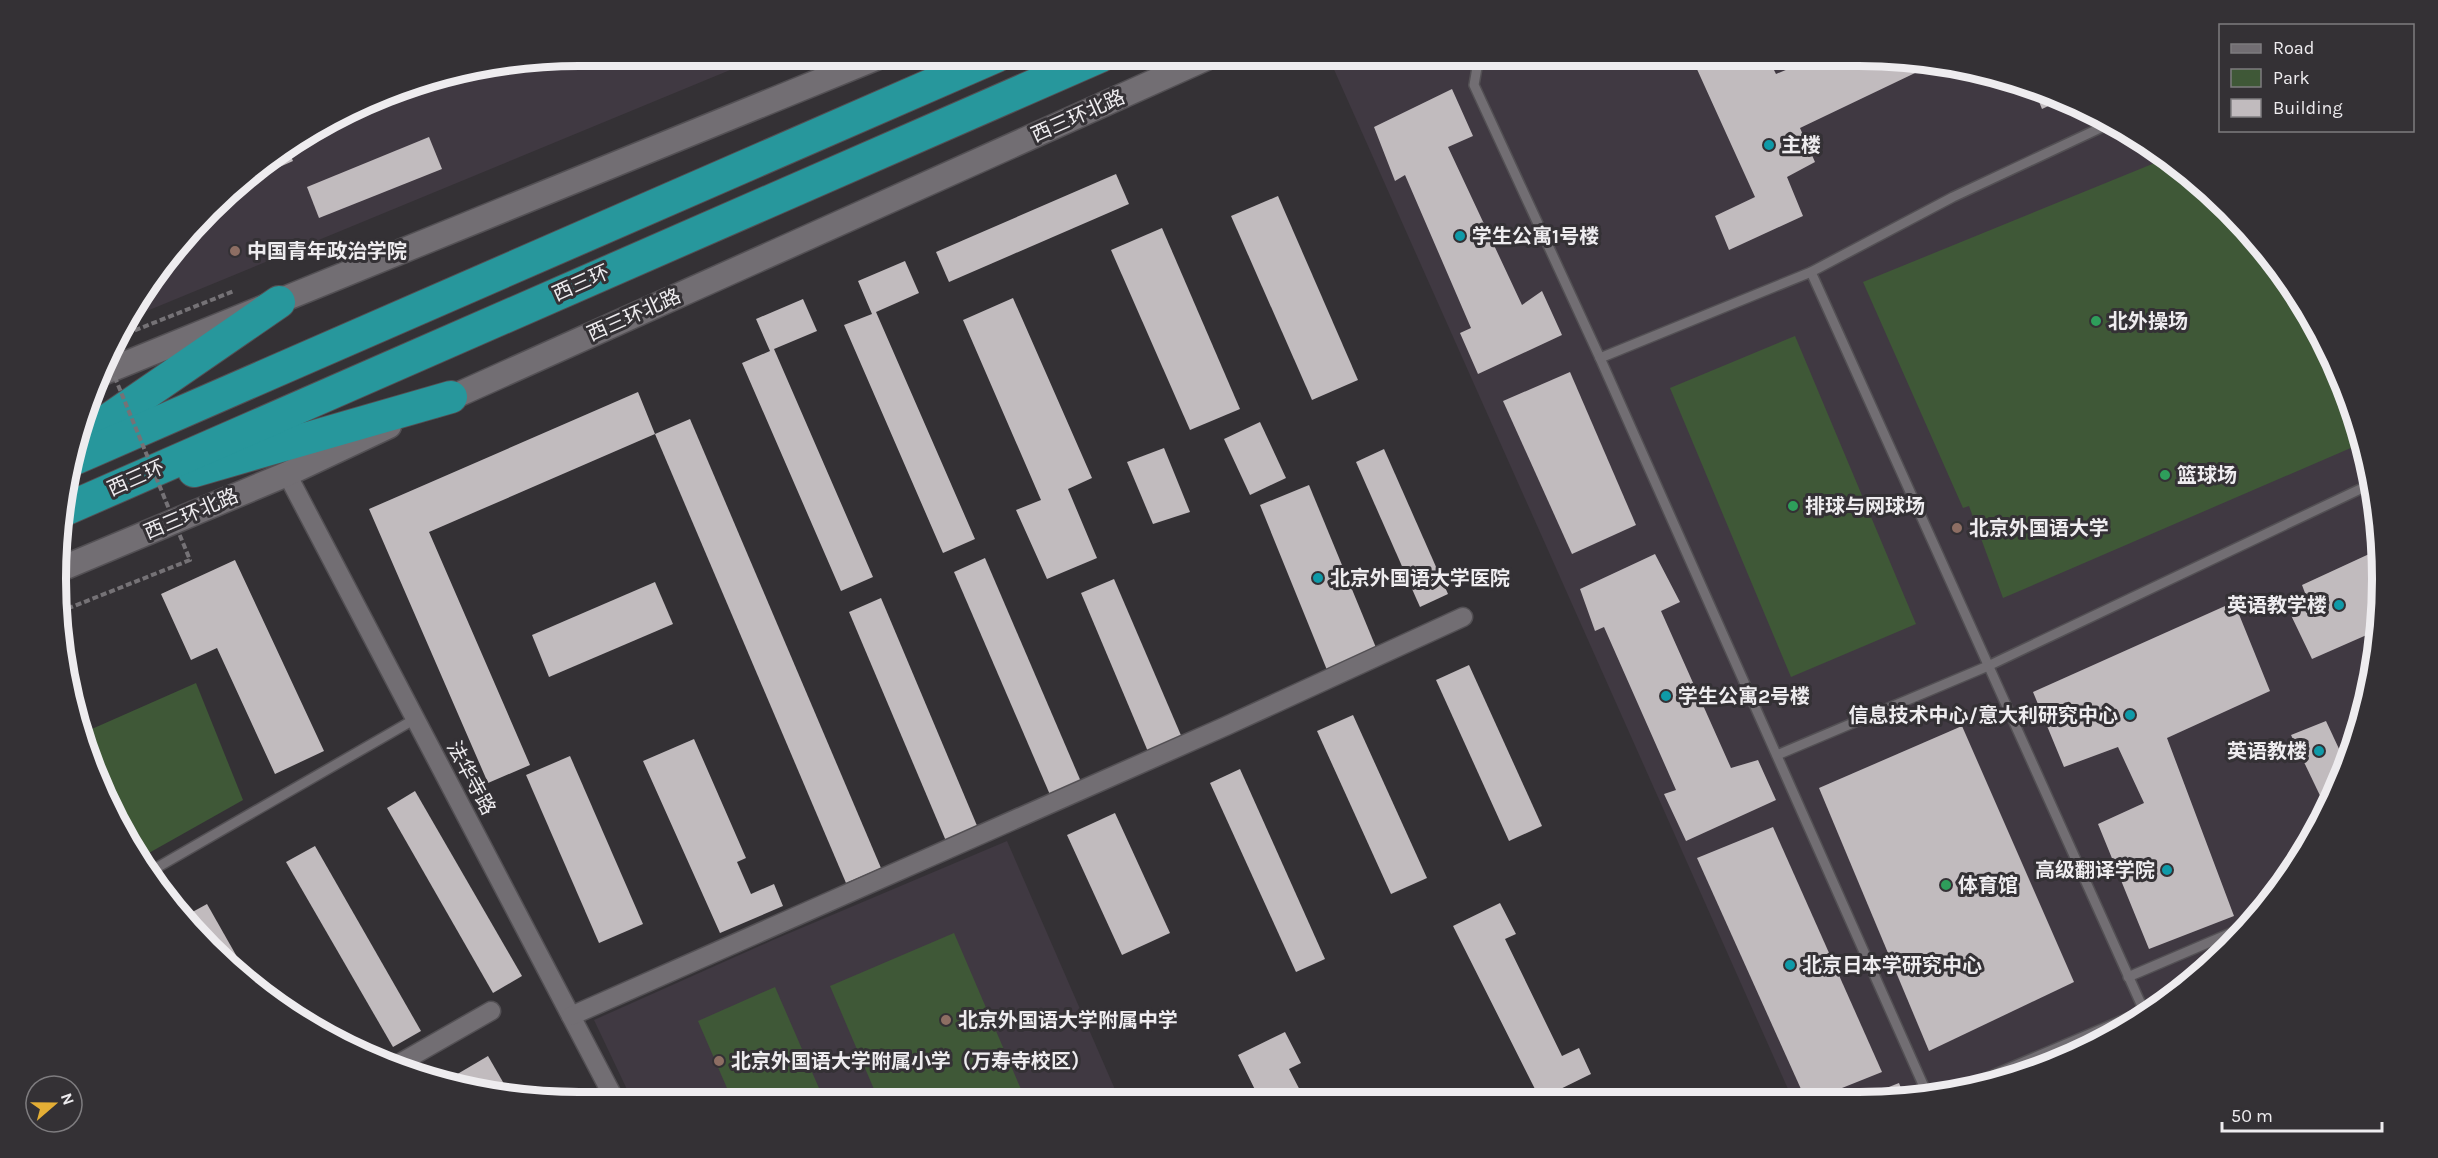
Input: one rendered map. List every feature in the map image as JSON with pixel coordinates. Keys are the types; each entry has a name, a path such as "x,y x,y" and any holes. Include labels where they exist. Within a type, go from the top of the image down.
{"highway":[{"path":"81,456 973,66"},
{"name":"西三环","path":"71,507 1078,66"},
{"path":"87,434 279,302"},
{"path":"71,507 451,397"}],"street":[{"path":"111,370 857,66"},
{"name":"西三环北路","path":"66,567 287,474 451,397 1189,66"},
{"name":"法华寺路","path":"287,474 611,1092"},
{"path":"571,1016 1226,726 1463,617"},
{"path":"404,1061 491,1011"}],"lane":[{"path":"1477,66 1474,85 1600,358 1925,1088"},
{"path":"1600,358 1811,272 1953,197 2102,127"},
{"path":"1811,272 2142,1007"},
{"path":"1777,756 1988,666 2364,487"},
{"path":"155,869 416,719"},
{"path":"2128,977 2230,933"},
{"path":"1997,1073 2110,1026"}],"path":[{"path":"129,332 234,291"},
{"path":"67,609 190,560 111,369"}],"shaded area":[{"name":"中国青年政治学院","path":"579,66 740,66 140,314 152,294 193,241 241,193 294,152 352,119 383,105 446,83 512,70"},
{"name":"北京外国语大学","path":"1332,66 1893,67 1959,76 2024,93 2086,119 2144,152 2197,193 2222,216 2245,241 2286,294 2319,352 2333,383 2355,446 2368,512 2372,579 2368,646 2355,712 2333,775 2303,836 2266,891 2222,942 2171,986 2116,1023 2055,1053 1992,1075 1926,1088 1859,1092 1789,1092"},
{"name":"北京外国语大学附属中学","path":"1007,841 1116,1092 628,1092 594,1020 773,940"}],"green space":[{"name":"北外操场","path":"2157,162 2222,216 2245,241 2286,294 2319,352 2345,414 2355,446 2003,598 1969,506 1963,508 1863,282"},
{"name":"排球与网球场","path":"1795,336 1916,624 1791,677 1670,388"},
{"path":"196,683 243,800 146,854 119,806 89,730"},
{"path":"954,933 1022,1092 875,1092 830,986"},
{"path":"775,987 821,1092 729,1092 698,1021"}],"building":[{"name":"主楼","path":"1696,66 1772,66 1776,74 1795,66 1859,66 1922,70 1800,128 1815,162 1787,177 1803,216 1729,250 1715,216 1755,197"},
{"name":"学生公寓1号楼","path":"1452,89 1473,136 1448,147 1522,305 1542,291 1562,335 1478,374 1460,333 1471,328 1405,175 1395,181 1374,127"},
{"path":"2038,98 2052,104 2042,109"},
{"path":"429,137 442,169 319,218 307,187"},
{"path":"290,155 293,161 265,173"},
{"path":"1116,174 1129,204 949,282 936,252"},
{"path":"1278,196 1358,380 1312,400 1231,216"},
{"path":"1162,228 1240,409 1190,430 1111,250"},
{"path":"905,261 919,293 876,312 975,539 943,553 844,325 872,314 858,281"},
{"path":"1013,298 1092,478 1068,489 1097,558 1047,579 1016,510 1041,500 963,320"},
{"path":"803,299 817,331 774,349 873,577 841,591 742,363 770,351 756,319"},
{"path":"1570,372 1636,525 1572,554 1503,401"},
{"path":"638,392 655,434 429,532 530,765 488,783 369,509"},
{"path":"690,419 881,868 846,883 655,434"},
{"path":"1260,422 1286,478 1250,495 1224,439"},
{"path":"1164,448 1190,512 1153,524 1127,462"},
{"path":"1384,449 1448,594 1420,607 1356,462"},
{"name":"北京外国语大学医院","path":"1309,485 1377,650 1327,670 1260,505"},
{"name":"英语教学楼","path":"2371,553 2369,634 2312,659 2288,609 2308,601 2302,585"},
{"name":"学生公寓2号楼","path":"1655,554 1680,602 1661,611 1731,768 1758,760 1776,800 1686,841 1664,794 1676,790 1604,627 1595,631 1580,589"},
{"path":"985,558 1085,791 1054,804 954,572"},
{"path":"235,560 324,751 275,774 217,648 191,660 161,594"},
{"path":"1114,579 1183,740 1149,754 1081,593"},
{"path":"655,582 673,624 549,677 532,635"},
{"path":"881,598 978,828 946,841 849,612"},
{"name":"信息技术中心/意大利研究中心","path":"2234,602 2270,691 2167,738 2234,916 2149,949 2098,824 2144,803 2118,747 2064,767 2033,692"},
{"path":"1469,665 1542,826 1509,841 1436,680"},
{"path":"1353,715 1427,878 1391,894 1317,731"},
{"name":"英语教楼","path":"2326,721 2341,754 2322,800 2291,735"},
{"name":"体育馆","path":"1962,726 2074,982 1929,1051 1819,788"},
{"path":"694,739 746,858 737,862 751,894 774,884 783,906 720,933 643,761"},
{"path":"570,756 643,924 599,943 526,775"},
{"path":"1240,769 1325,959 1296,972 1210,783"},
{"path":"415,791 522,976 493,993 387,808"},
{"path":"1115,813 1170,933 1122,955 1067,835"},
{"name":"北京日本学研究中心","path":"1773,827 1882,1072 1832,1092 1802,1092 1697,858"},
{"path":"315,846 421,1031 393,1047 286,862"},
{"path":"1500,903 1516,934 1505,939 1562,1056 1579,1048 1591,1074 1554,1092 1536,1092 1453,926"},
{"path":"207,904 242,966 216,942 190,913"},
{"path":"1285,1032 1301,1063 1289,1069 1301,1092 1256,1092 1238,1055"},
{"path":"488,1056 506,1087 479,1082 454,1076"},
{"path":"1899,1083 1902,1090 1893,1091 1878,1091"}],"place":[{"name":"主楼","path":"1769,145"},
{"name":"学生公寓1号楼","path":"1460,236"},
{"name":"中国青年政治学院","path":"235,251"},
{"name":"北外操场","path":"2096,321"},
{"name":"篮球场","path":"2165,475"},
{"name":"排球与网球场","path":"1793,506"},
{"name":"北京外国语大学","path":"1957,528"},
{"name":"北京外国语大学医院","path":"1318,578"},
{"name":"英语教学楼","path":"2339,605"},
{"name":"学生公寓2号楼","path":"1666,696"},
{"name":"信息技术中心/意大利研究中心","path":"2130,715"},
{"name":"英语教楼","path":"2319,751"},
{"name":"高级翻译学院","path":"2167,870"},
{"name":"体育馆","path":"1946,885"},
{"name":"北京日本学研究中心","path":"1790,965"},
{"name":"北京外国语大学附属中学","path":"946,1020"},
{"name":"北京外国语大学附属小学（万寿寺校区）","path":"719,1061"}]}
